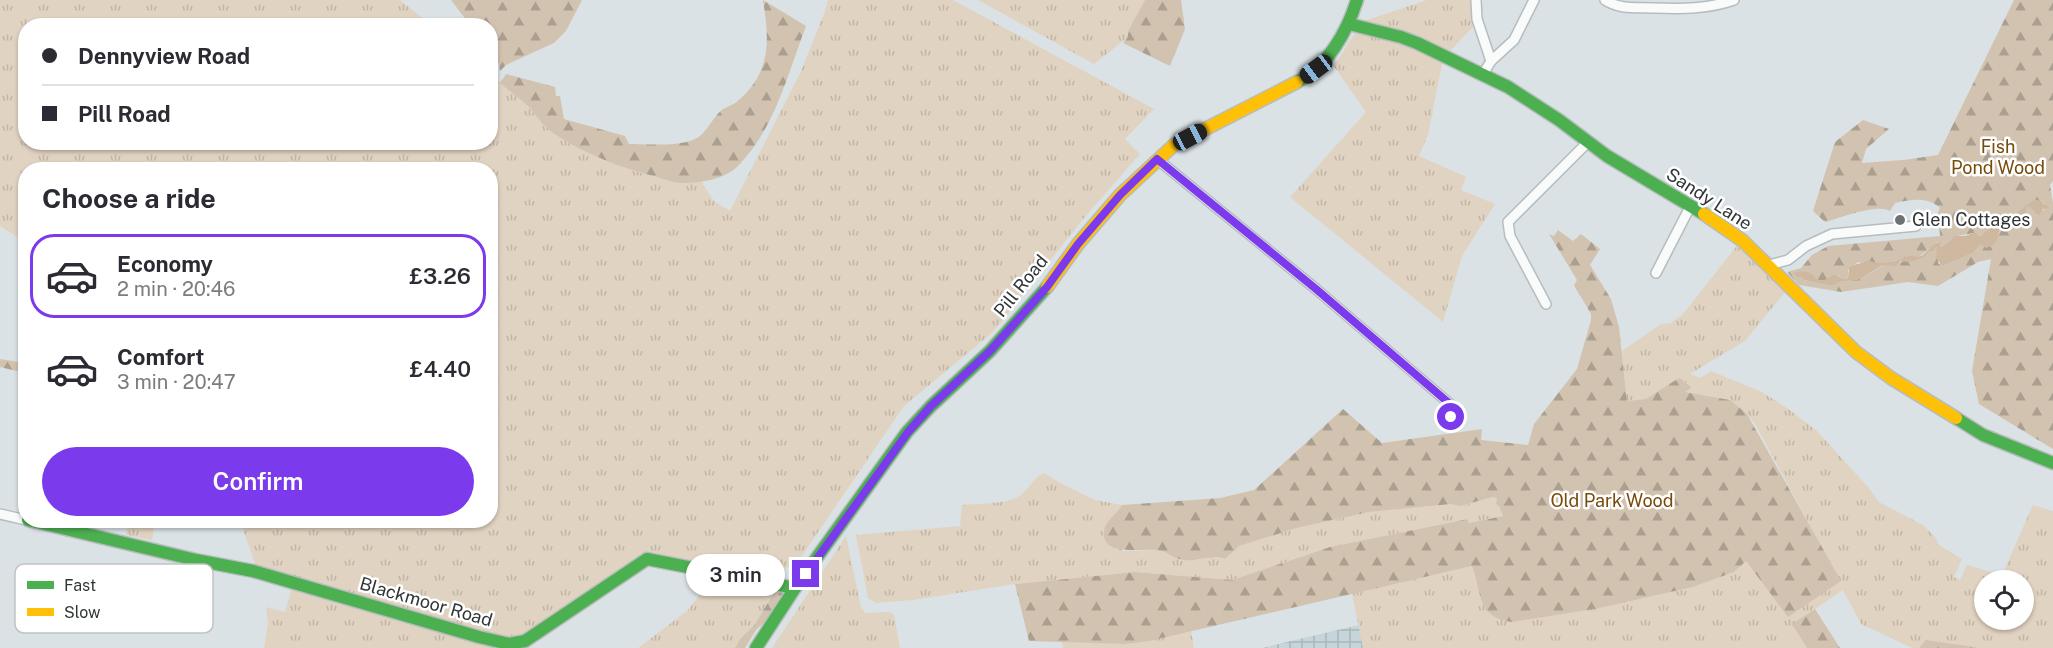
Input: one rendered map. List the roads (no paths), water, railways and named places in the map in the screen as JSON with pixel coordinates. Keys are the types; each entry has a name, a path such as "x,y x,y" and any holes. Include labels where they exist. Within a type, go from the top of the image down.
{"street":[{"name":"Pill Road","path":"756,648 795,588 908,432 931,406 990,351 1047,287 1078,244 1120,195 1174,146 1304,78 1328,57 1349,24 1357,0"},
{"path":"1476,0 1477,19 1491,61"},
{"path":"1483,74 1491,61 1514,40 1534,0"},
{"path":"1605,0 1612,5 1630,8 1673,9 1700,8 1734,0"},
{"name":"Sandy Lane","path":"1349,24 1401,36 1508,87 1558,120 1587,143 1656,187 1691,206 1743,241 1856,352 1891,378 1983,435 2053,463"},
{"path":"1546,304 1510,236 1508,222 1587,143"},
{"path":"1157,159 1316,289 1457,410"},
{"path":"1656,273 1691,206"},
{"path":"1769,265 1788,260 1806,246 1832,234 1916,226"},
{"name":"Blackmoor Road","path":"0,514 18,518"},
{"name":"Blackmoor Road","path":"61,528 196,560 254,571 478,637 509,644 525,641 647,559 795,588"}],"waterway":[{"path":"2000,228 2007,224"}],"place":[{"name":"Glen Cottages","path":"1900,220"}],"park label":[{"name":"Fish Pond Wood","path":"1998,157"},
{"name":"Old Park Wood","path":"1612,501"}]}
